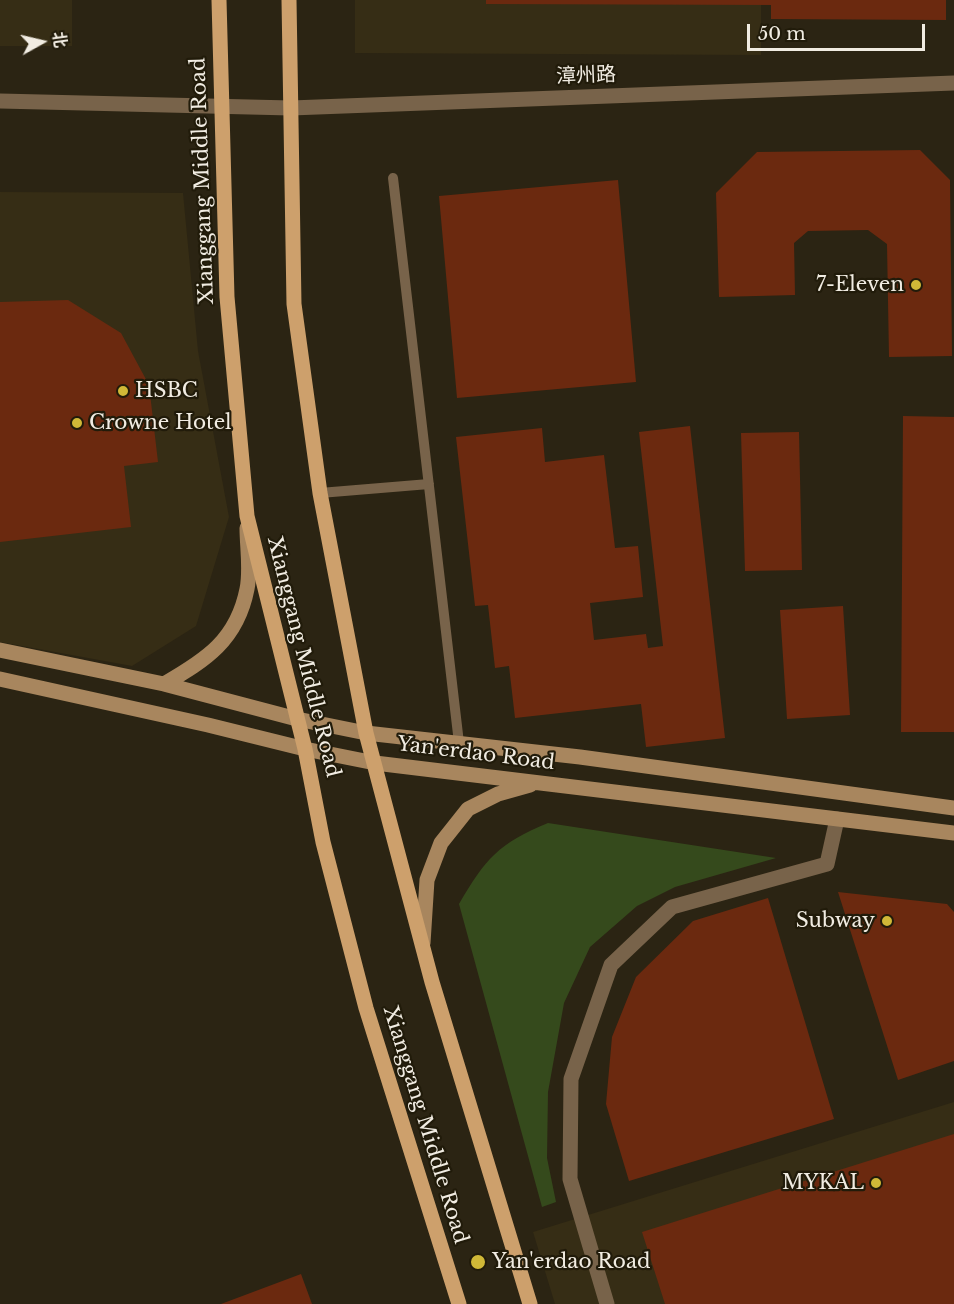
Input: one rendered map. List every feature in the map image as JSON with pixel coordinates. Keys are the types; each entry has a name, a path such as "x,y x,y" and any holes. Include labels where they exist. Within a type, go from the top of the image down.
{"main road":[{"name":"Xianggang Middle Road","path":"219,0 220,107 227,297 247,516 305,750 323,842 366,1008 459,1304"},
{"path":"289,0 294,304 320,493 366,733 423,946 530,1304"},
{"path":"164,684 201,663 231,634 247,588 247,516"},
{"name":"Yan'erdao Road","path":"0,651 164,684 366,733 459,743 954,808"},
{"name":"Yan'erdao Road","path":"0,679 208,725 305,750 375,763 954,833"},
{"path":"423,946 428,880 441,843 468,809 498,794 538,783"}],"street":[{"name":"漳州路","path":"0,101 291,108 954,83"},
{"path":"607,1304 570,1179 572,1079 611,965 672,907 827,864 837,819"}],"lane":[{"path":"393,178 459,743"},
{"path":"320,493 429,484"}],"shaded area":[{"path":"0,0 72,0 72,46 0,46"},
{"path":"355,0 761,0 761,55 355,53"},
{"path":"0,192 183,193 198,351 229,517 196,626 132,666 0,642"},
{"name":"MYKAL","path":"954,1102 954,1304 555,1304 533,1232"}],"green space":[{"path":"548,823 776,858 675,887 637,906 590,947 564,1003 548,1092 547,1158 556,1202 542,1207 459,904 477,875 495,854 517,838"}],"building":[{"path":"486,0 946,0 946,20 771,19 771,5 486,4"},
{"path":"920,150 950,180 952,356 889,357 887,244 868,230 808,231 794,243 795,295 719,297 716,193 757,152"},
{"path":"618,180 636,382 457,398 439,196"},
{"name":"Crowne Hotel","path":"68,300 121,333 149,385 158,462 124,466 131,527 0,542 0,302"},
{"path":"903,416 954,417 954,732 901,732"},
{"path":"690,426 725,738 646,747 641,704 515,718 509,666 495,668 488,605 475,606 456,437 542,428 545,462 604,455 615,548 638,546 643,597 590,603 594,640 646,634 648,648 663,646 639,432"},
{"path":"799,432 802,570 745,571 741,433"},
{"path":"843,606 850,715 787,719 780,610"},
{"path":"838,892 947,904 954,912 954,1061 898,1080"},
{"path":"768,898 834,1119 629,1181 606,1104 612,1037 636,977 693,921"},
{"name":"MYKAL","path":"954,1134 954,1304 665,1304 642,1232"},
{"path":"301,1274 312,1304 221,1304"}],"place":[{"name":"7-Eleven","path":"916,285"},
{"name":"HSBC","path":"123,391"},
{"name":"Crowne Hotel","path":"77,423"},
{"name":"Subway","path":"887,921"},
{"name":"MYKAL","path":"876,1183"},
{"name":"Yan'erdao Road","path":"478,1262"}]}
